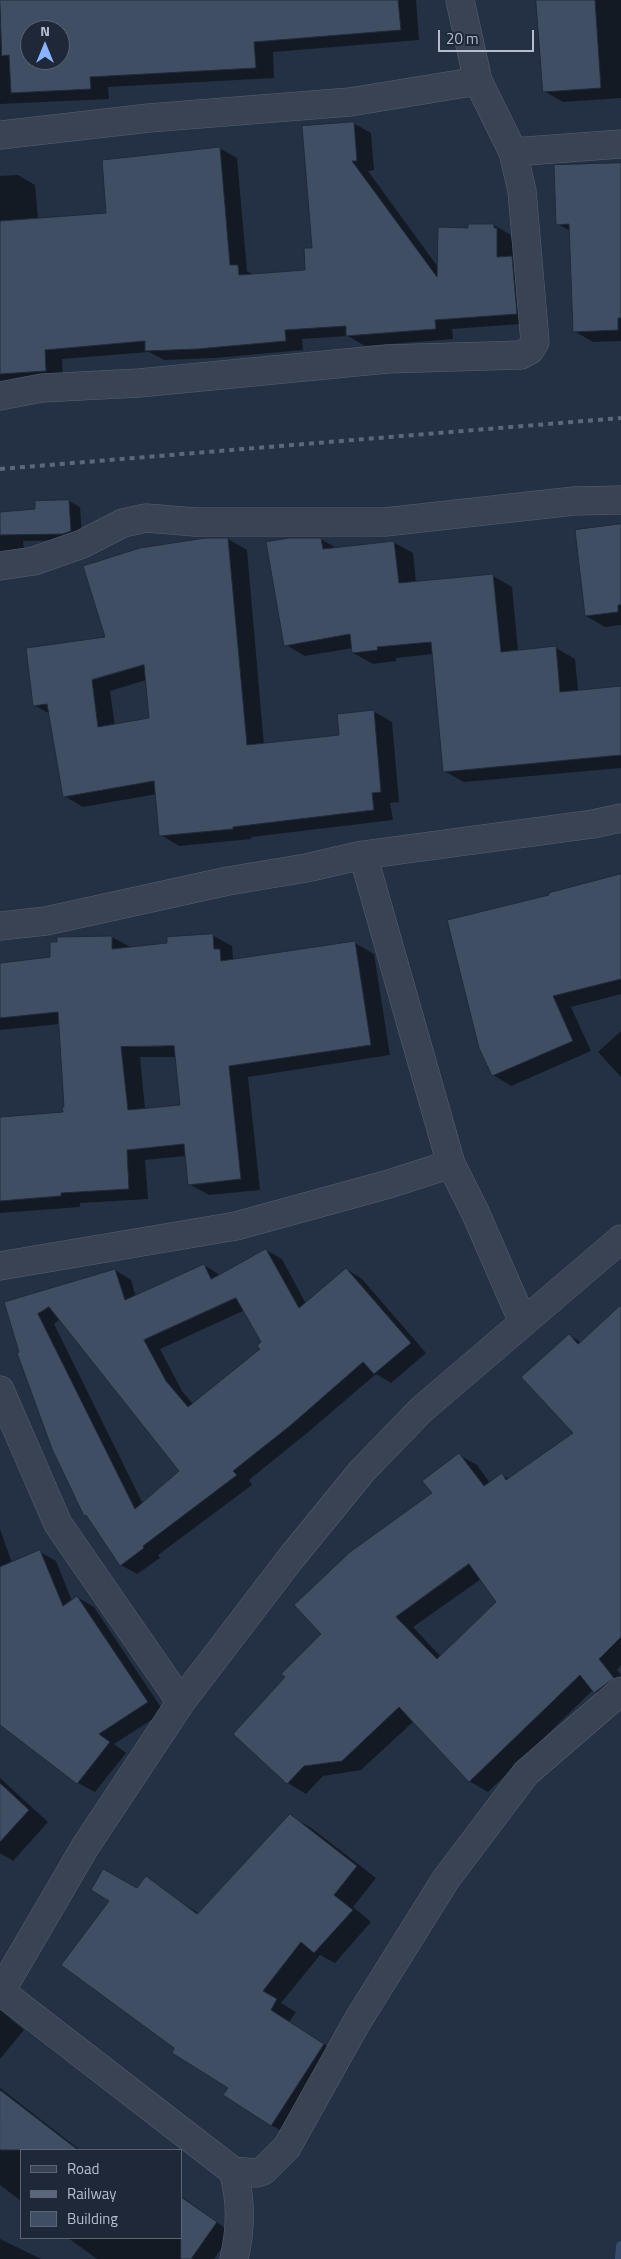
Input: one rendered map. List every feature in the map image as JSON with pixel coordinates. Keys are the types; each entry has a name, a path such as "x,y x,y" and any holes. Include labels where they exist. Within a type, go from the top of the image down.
{"street":[{"path":"0,396 42,388 139,383 387,359 521,355 530,350 535,342 522,191 513,152 478,81 460,0"},
{"path":"0,134 149,118 350,102 478,81"},
{"path":"513,152 621,144"},
{"path":"0,566 34,561 82,544 123,523 146,518 195,522 385,522 574,501 621,500"},
{"path":"0,926 46,921 228,881 306,868 363,855 593,824 621,818"},
{"path":"363,855 451,1164 475,1212 523,1322"},
{"path":"0,1266 236,1226 389,1184 451,1164"},
{"path":"234,2259 241,2210 239,2189 233,2171 0,1991 85,1847 181,1702 291,1558 362,1472 421,1410 621,1239"},
{"path":"0,1390 58,1524 181,1702"},
{"path":"233,2171 263,2171 287,2147 358,2020 446,1880 526,1773 621,1691"}],"building":[{"path":"0,0 398,0 401,30 254,42 256,68 90,77 91,89 11,93 9,55 2,56"},
{"path":"536,0 595,0 601,88 543,92"},
{"path":"354,122 357,161 352,161 437,277 438,227 468,228 468,224 494,224 494,228 497,228 497,257 512,256 517,314 435,320 436,329 346,336 346,326 285,330 286,341 197,349 145,351 145,341 45,350 46,371 0,374 0,221 106,213 102,160 220,147 230,265 238,265 239,275 305,270 304,248 312,248 302,126"},
{"path":"621,163 621,318 618,318 618,330 573,332 569,224 556,225 554,165"},
{"path":"69,500 71,531 63,534 0,535 0,512 35,509 35,501"},
{"path":"621,524 621,605 618,605 618,612 585,616 575,530"},
{"path":"206,538 228,538 247,745 339,735 337,714 374,710 381,792 372,793 374,810 233,827 233,829 159,836 154,781 63,797 47,704 33,706 26,648 105,637 83,566 140,548","holes":["144,665 149,718 98,727 92,680"]},
{"path":"290,538 321,538 323,549 394,541 399,583 493,574 501,652 556,646 560,692 621,686 621,755 443,772 431,642 377,647 378,650 352,653 350,634 284,646 266,542"},
{"path":"621,874 621,979 553,996 573,1041 492,1076 479,1048 447,920 549,895 549,893"},
{"path":"213,934 214,949 220,949 221,961 355,941 371,1045 229,1066 241,1179 188,1185 184,1144 127,1150 129,1189 61,1193 61,1196 0,1201 0,1117 63,1112 62,1107 64,1107 58,1012 0,1018 0,963 50,957 50,942 57,942 57,937 112,936 112,949 167,943 167,937","holes":["174,1046 180,1105 128,1110 121,1047"]},
{"path":"266,1249 299,1308 346,1268 411,1343 374,1374 363,1362 291,1425 233,1471 237,1475 143,1546 144,1548 120,1566 86,1515 84,1516 52,1449 17,1353 19,1352 4,1302 115,1269 125,1300 204,1264 211,1279","holes":["236,1298 261,1342 257,1346 260,1349 188,1407 166,1381 144,1340","49,1307 179,1471 135,1509 38,1314"]},
{"path":"621,1305 621,1637 599,1659 614,1678 594,1693 580,1675 469,1782 399,1707 342,1761 304,1766 287,1784 233,1734 285,1677 281,1674 321,1634 294,1605 350,1552 432,1493 422,1481 459,1453 484,1486 502,1473 506,1480 573,1433 521,1377 569,1334 578,1344","holes":["469,1564 496,1602 437,1659 396,1617"]},
{"path":"40,1550 63,1606 77,1596 148,1702 99,1734 110,1742 77,1784 0,1725 0,1567"},
{"path":"0,1783 29,1810 0,1842"},
{"path":"290,1814 357,1866 334,1895 353,1910 314,1953 301,1942 263,1991 277,1999 271,2010 324,2044 271,2126 223,2095 228,2088 172,2053 174,2048 61,1965 109,1901 91,1890 103,1869 137,1888 146,1876 197,1914"},
{"path":"0,2090 77,2149 20,2149 0,2150"},
{"path":"182,2198 217,2222 191,2259 181,2259"}],"waterway":[{"path":"620,2259 621,2246"}],"railway":[{"path":"0,469 621,418"}]}
